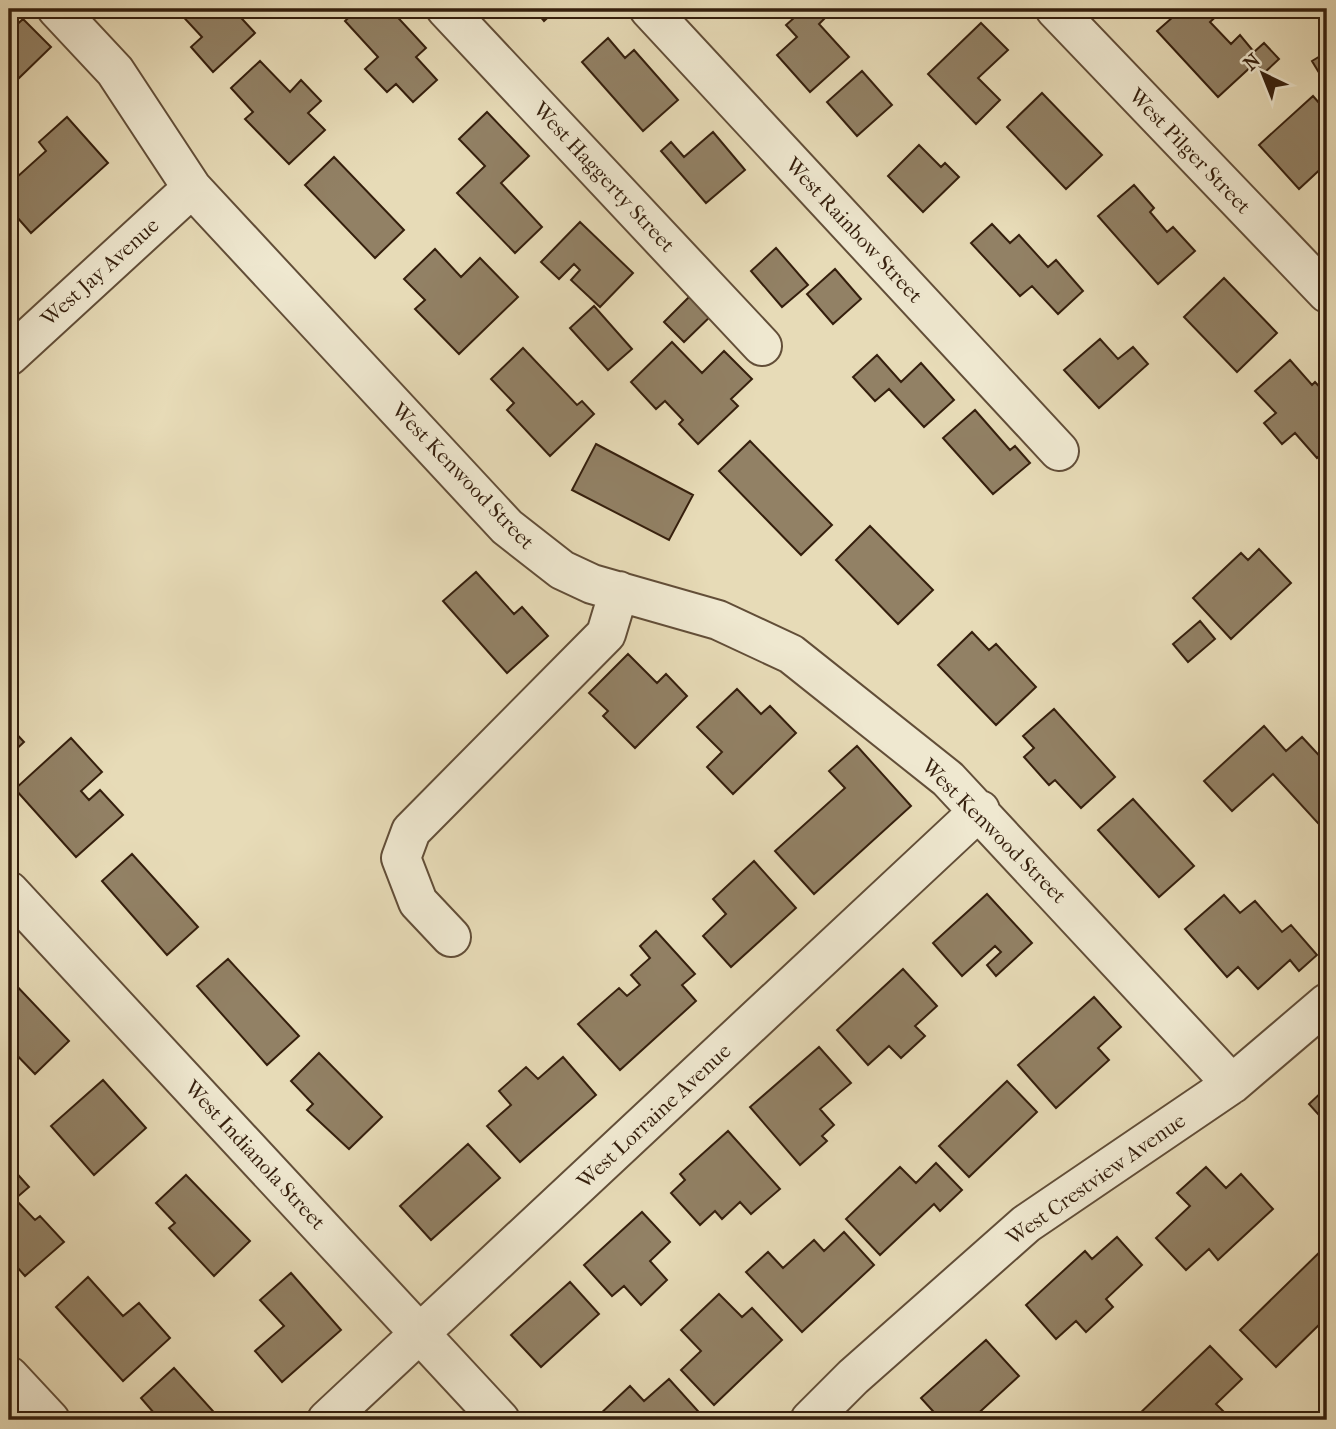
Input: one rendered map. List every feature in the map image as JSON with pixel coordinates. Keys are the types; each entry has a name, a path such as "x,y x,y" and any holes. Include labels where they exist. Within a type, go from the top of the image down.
{"street":[{"name":"West Kenwood Street","path":"57,9 115,71 192,188 507,527 562,570 592,584 718,620 791,654 902,740 980,810 1232,1084"},
{"name":"West Haggerty Street","path":"446,9 762,346"},
{"name":"West Rainbow Street","path":"649,9 1059,452"},
{"name":"West Pilger Street","path":"1055,9 1320,273"},
{"name":"West Jay Avenue","path":"9,356 192,188"},
{"path":"451,937 418,902 401,858 411,831 606,634 619,591"},
{"name":"West Lorraine Avenue","path":"327,1420 980,810"},
{"name":"West Indianola Street","path":"9,891 500,1420"},
{"name":"West Crestview Avenue","path":"810,1420 853,1377 1026,1224 1232,1084 1327,1003"},
{"path":"9,1376 50,1420"}],"building":[{"path":"176,9 233,9 255,33 213,72 191,47 202,37"},
{"path":"317,9 333,9 324,17"},
{"path":"358,9 390,9 426,48 416,57 437,80 413,102 396,84 387,92 365,69 378,57 345,21"},
{"path":"534,9 557,9 544,21"},
{"path":"734,9 751,9 742,17"},
{"path":"804,9 825,9 830,13 819,24 849,57 810,92 777,55 797,37 786,25"},
{"path":"1182,9 1216,9 1220,13 1210,22 1231,44 1240,35 1254,52 1264,43 1279,59 1264,73 1255,63 1218,97 1157,31"},
{"path":"23,19 51,47 18,79 9,70 9,26 12,29"},
{"path":"981,23 1008,50 978,78 1000,100 976,124 928,74"},
{"path":"608,38 625,58 634,50 678,100 643,131 582,62"},
{"path":"1327,52 1327,86 1312,61"},
{"path":"260,61 290,92 301,80 321,101 308,113 325,130 289,164 245,119 253,112 231,88"},
{"path":"862,71 892,105 857,136 827,102"},
{"path":"1042,93 1102,155 1066,189 1007,127"},
{"path":"1313,96 1327,112 1327,139 1320,146 1327,154 1327,163 1299,189 1259,145"},
{"path":"487,112 529,156 501,183 542,227 515,253 457,193 485,166 459,139"},
{"path":"67,117 108,163 31,233 9,208 9,174 16,178 46,151 39,142"},
{"path":"713,132 745,170 706,203 661,151 671,142 684,157"},
{"path":"919,145 941,167 945,163 959,177 923,212 888,176"},
{"path":"334,157 404,230 375,258 305,185"},
{"path":"1134,185 1154,208 1150,212 1167,232 1173,227 1195,251 1158,284 1098,216"},
{"path":"580,222 633,273 600,307 571,280 580,270 574,264 559,279 541,262"},
{"path":"992,224 1010,243 1019,235 1048,267 1056,260 1083,291 1058,314 1032,286 1020,296 971,243"},
{"path":"776,248 808,285 782,307 751,271"},
{"path":"435,249 461,277 480,258 518,297 459,354 415,309 425,300 404,279"},
{"path":"835,269 861,299 833,324 807,294"},
{"path":"1224,278 1277,333 1237,372 1184,317"},
{"path":"696,290 716,311 684,342 664,322"},
{"path":"594,306 632,349 608,370 570,328"},
{"path":"1100,339 1118,359 1133,347 1148,364 1099,408 1064,370"},
{"path":"672,342 702,373 724,351 752,379 731,399 738,406 698,444 679,424 683,420 665,401 656,409 631,382"},
{"path":"523,348 577,405 582,401 594,414 550,456 507,410 514,403 491,379"},
{"path":"877,355 901,382 921,363 954,400 924,427 889,389 875,401 853,377"},
{"path":"1290,360 1312,385 1315,382 1327,395 1327,449 1317,458 1295,433 1282,444 1264,423 1276,413 1255,391"},
{"path":"975,410 1010,450 1015,446 1030,463 993,494 943,438"},
{"path":"750,441 832,525 801,555 719,471"},
{"path":"596,444 693,495 669,540 572,490"},
{"path":"870,526 933,590 898,624 836,560"},
{"path":"1259,549 1291,583 1231,639 1193,598 1241,553 1248,560"},
{"path":"476,572 514,614 522,607 548,636 507,673 443,601"},
{"path":"1200,621 1215,639 1188,662 1173,644"},
{"path":"972,632 989,650 996,644 1036,687 996,725 938,665"},
{"path":"628,654 657,683 666,674 687,696 635,748 603,716 608,711 589,693"},
{"path":"737,689 761,714 770,706 796,733 733,794 707,767 722,752 697,727"},
{"path":"1054,709 1115,777 1081,808 1055,780 1049,785 1024,757 1034,748 1023,736"},
{"path":"9,726 24,742 9,756"},
{"path":"1264,726 1286,751 1302,737 1327,764 1327,833 1273,774 1232,811 1204,781"},
{"path":"71,738 102,772 81,791 89,800 100,790 123,815 76,857 15,789"},
{"path":"857,746 911,806 814,894 775,851 845,788 829,771"},
{"path":"1133,799 1194,866 1159,897 1098,830"},
{"path":"132,854 198,927 167,955 102,881"},
{"path":"754,861 796,908 731,967 703,936 726,914 713,899"},
{"path":"987,894 1032,943 996,976 987,965 1001,952 995,946 962,976 933,943"},
{"path":"1224,895 1240,913 1255,901 1282,932 1291,925 1317,955 1299,971 1290,960 1258,989 1238,967 1227,977 1185,929"},
{"path":"656,931 695,974 682,985 696,1001 620,1070 578,1024 619,988 627,996 640,985 631,975 650,958 640,946"},
{"path":"228,959 299,1036 267,1065 197,986"},
{"path":"903,969 937,1006 915,1026 925,1036 901,1058 889,1046 868,1065 837,1030"},
{"path":"11,980 69,1041 35,1074 9,1047"},
{"path":"1094,997 1121,1027 1098,1048 1109,1060 1056,1108 1018,1065"},
{"path":"819,1047 851,1083 820,1109 834,1125 822,1136 827,1141 800,1165 750,1107"},
{"path":"319,1053 382,1117 349,1149 307,1110 313,1104 291,1081"},
{"path":"563,1057 596,1095 520,1162 487,1126 511,1105 499,1091 526,1067 538,1079"},
{"path":"103,1080 146,1128 94,1175 51,1126"},
{"path":"1007,1081 1037,1112 969,1177 939,1146"},
{"path":"1327,1087 1327,1124 1309,1104"},
{"path":"728,1131 780,1189 751,1214 740,1202 722,1219 715,1211 700,1225 671,1193 685,1180 680,1174"},
{"path":"468,1144 500,1178 431,1240 400,1206"},
{"path":"936,1163 962,1190 940,1211 934,1204 880,1255 846,1219 900,1167 916,1183"},
{"path":"11,1167 29,1187 15,1199 35,1220 40,1216 64,1242 25,1276 9,1258"},
{"path":"1206,1167 1226,1188 1241,1174 1273,1209 1218,1260 1209,1249 1186,1270 1156,1238 1190,1206 1177,1193"},
{"path":"186,1175 250,1241 214,1276 169,1228 175,1223 156,1203"},
{"path":"642,1212 670,1242 650,1261 667,1280 641,1305 624,1286 612,1296 584,1265"},
{"path":"844,1232 874,1265 802,1332 746,1272 768,1252 783,1268 814,1240 824,1251"},
{"path":"1117,1237 1142,1265 1106,1299 1113,1307 1086,1332 1076,1321 1056,1339 1026,1305 1085,1251 1092,1259"},
{"path":"1327,1245 1327,1317 1276,1367 1240,1330"},
{"path":"291,1273 341,1330 282,1382 255,1351 284,1326 260,1300"},
{"path":"88,1277 123,1316 139,1303 170,1338 123,1381 56,1307"},
{"path":"570,1282 599,1314 541,1367 511,1335"},
{"path":"719,1294 742,1317 752,1308 782,1340 714,1405 681,1370 701,1351 681,1330"},
{"path":"986,1340 1019,1376 971,1420 941,1420 921,1398"},
{"path":"1210,1346 1242,1379 1216,1404 1223,1411 1213,1420 1139,1420 1136,1417"},
{"path":"174,1368 221,1420 160,1420 141,1398"},
{"path":"669,1379 706,1420 602,1420 598,1416 630,1386 644,1401"}]}
